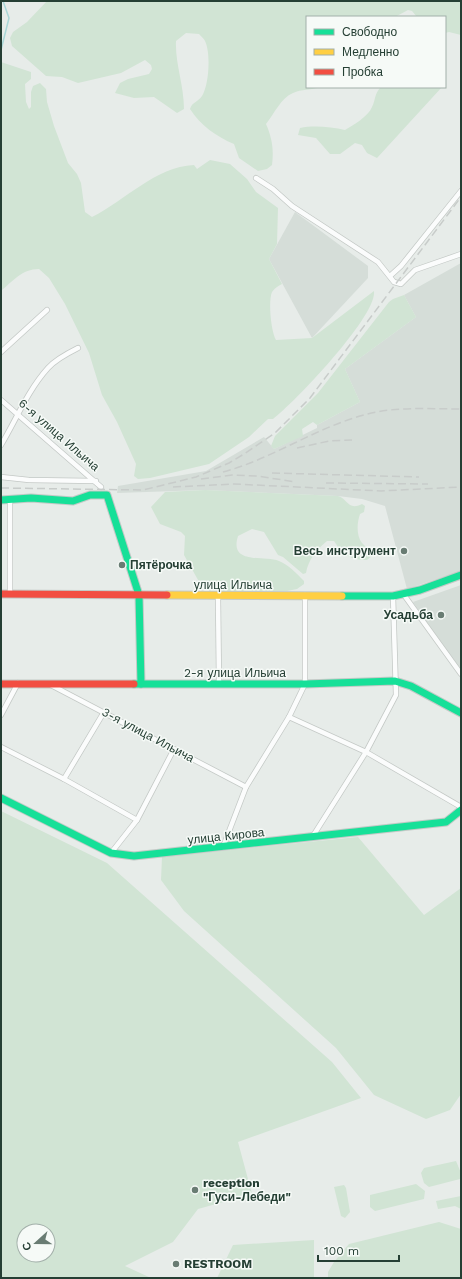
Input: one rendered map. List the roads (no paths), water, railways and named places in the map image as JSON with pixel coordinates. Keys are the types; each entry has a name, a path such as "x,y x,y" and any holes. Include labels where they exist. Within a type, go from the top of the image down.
{"street":[{"path":"256,178 273,189 292,206 378,262 394,282 401,284 415,270 461,254"},
{"path":"390,276 401,266 461,191"},
{"path":"1,352 47,310"},
{"path":"1,445 33,390 48,368 65,354 78,348"},
{"name":"6-я улица Ильича","path":"1,400 96,481 101,487"},
{"path":"1,477 29,480 96,481"},
{"path":"1,500 31,498 73,501 90,495 107,495 139,595 141,684"},
{"path":"10,499 10,594"},
{"name":"улица Ильича","path":"1,594 218,597 305,595 393,596 404,595 461,576"},
{"path":"223,847 246,787 289,717 305,684 305,595"},
{"path":"404,595 461,674"},
{"path":"312,837 366,752 396,695 393,596"},
{"path":"218,597 219,683"},
{"name":"2-я улица Ильича","path":"1,684 305,684 395,681 411,686 461,713"},
{"path":"1,715 18,683"},
{"name":"3-я улица Ильича","path":"49,684 246,787"},
{"path":"64,779 104,712"},
{"path":"289,717 366,752 461,809"},
{"path":"1,747 64,779 137,820"},
{"path":"111,853 137,820 174,749"},
{"name":"улица Кирова","path":"1,798 111,853 134,856 446,822 461,809"}],"waterway":[{"path":"1,50 9,18 3,1"}],"railway":[{"path":"1,488 143,490 196,477 229,463 244,454 275,433 310,398 461,197"},
{"path":"223,472 259,459 328,428 364,415 400,409 461,409"},
{"path":"297,448 329,441 352,440"},
{"path":"272,473 419,477"},
{"path":"201,479 232,475 257,476 296,482"},
{"path":"326,483 428,484"},
{"path":"173,487 234,484 381,491 461,487"}],"place":[{"name":"Весь инструмент","path":"404,551"},
{"name":"Пятёрочка","path":"122,565"},
{"name":"Усадьба","path":"441,615"},
{"name":"reception \"Гуси-Лебеди\"","path":"195,1190"},
{"name":"RESTROOM","path":"176,1264"}]}
